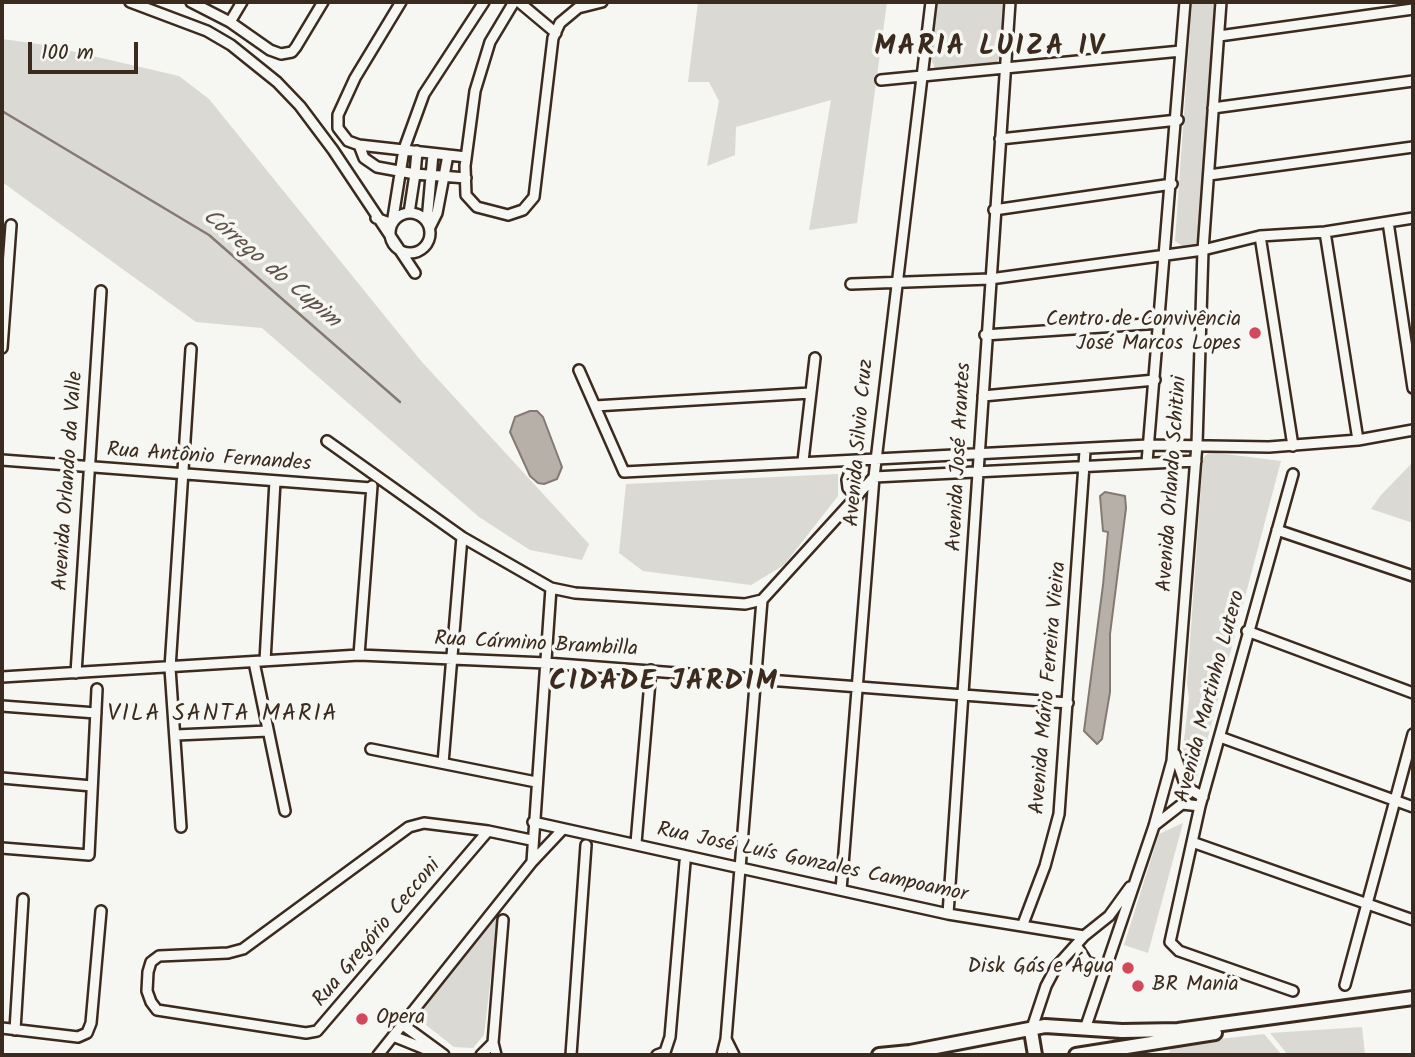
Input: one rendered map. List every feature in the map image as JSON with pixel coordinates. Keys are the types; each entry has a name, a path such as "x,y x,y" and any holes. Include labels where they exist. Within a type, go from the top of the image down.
{"main road":[{"path":"879,1055 910,1052 1007,1032 1031,1031 1045,1026 1178,1030 1413,998"},
{"path":"1077,1054 1333,1015 1413,1006"},
{"path":"1077,1054 1086,1040 1085,1029"},
{"path":"1031,1031 1035,1055"}],"street":[{"path":"130,2 206,32 256,64 300,106 415,273 411,264 415,253 430,240 428,198 433,154"},
{"path":"191,2 230,22 277,54 287,54 296,47 323,2"},
{"path":"230,22 242,2"},
{"path":"401,2 355,78 338,115 338,128 348,141 359,145 466,157"},
{"path":"415,253 402,252 393,243 392,223 404,149 424,94 484,2"},
{"path":"555,33 517,2 490,42 478,79 466,157 466,195 477,207 508,215 523,210 534,197 555,33 560,23 578,8 602,2"},
{"name":"Avenida Silvio Cruz","path":"841,890 874,477 895,281 931,2"},
{"name":"Avenida José Arantes","path":"948,914 985,335 1010,2"},
{"name":"Avenida Orlando Schitini","path":"1147,462 1167,255 1185,2"},
{"name":"Avenida Orlando Schitini","path":"1085,1029 1171,770 1196,461 1203,250 1221,2"},
{"path":"1219,36 1413,9"},
{"path":"881,80 1181,51"},
{"path":"1213,108 1413,80"},
{"path":"1000,139 1178,120"},
{"path":"359,145 364,158 377,167 401,173 466,178"},
{"path":"1209,176 1413,147"},
{"path":"409,213 417,151"},
{"path":"428,224 437,213 448,155"},
{"path":"994,210 1172,184"},
{"path":"376,218 392,223 409,213"},
{"path":"409,213 428,224"},
{"path":"851,284 990,279 1203,250 1260,236 1325,232 1413,218"},
{"path":"1388,222 1413,388"},
{"path":"2,348 12,225"},
{"path":"1325,232 1358,440"},
{"path":"1260,236 1293,446"},
{"name":"Avenida Orlando da Valle","path":"76,673 101,291"},
{"path":"985,335 1161,323"},
{"path":"181,827 170,668 191,349"},
{"path":"803,461 815,358"},
{"path":"579,370 624,472 803,461 1085,451 1148,445 1293,446 1358,440 1413,430"},
{"path":"983,396 1155,380"},
{"path":"595,406 810,393"},
{"path":"327,441 462,537 551,588 575,593 745,604 762,600 874,477 1196,461"},
{"name":"Avenida Mário Ferreira Vieira","path":"1023,924 1045,866 1059,814 1085,451"},
{"name":"Rua Antônio Fernandes","path":"2,460 371,488"},
{"path":"854,461 846,480 848,488 857,497"},
{"path":"359,655 373,474"},
{"name":"Avenida Martinho Lutero","path":"1293,474 1201,801 1171,945 1179,951 1293,991"},
{"path":"275,481 260,662 268,731 285,811"},
{"path":"1277,530 1413,576"},
{"path":"443,763 462,537"},
{"path":"532,862 531,840 551,588"},
{"path":"722,1055 726,1039 762,600"},
{"path":"1247,631 1413,694"},
{"name":"Rua Cármino Brambilla","path":"2,677 359,655 651,670 1068,703"},
{"path":"636,843 651,670"},
{"path":"2,848 89,855 97,689"},
{"path":"2,706 96,713"},
{"path":"176,735 268,731"},
{"path":"1345,985 1413,734"},
{"path":"1220,737 1413,807"},
{"path":"371,748 536,782"},
{"path":"1173,748 1186,787 1201,801"},
{"path":"2,778 92,786"},
{"path":"1154,826 1182,804 1201,801"},
{"name":"Rua José Luís Gonzales Campoamor","path":"533,822 948,914 1023,924 1084,936"},
{"name":"Rua Gregório Cecconi","path":"424,823 488,831 317,1031 306,1033 157,1010 147,991 151,962 159,956 228,953 243,949 409,827 424,823"},
{"path":"380,1053 532,862 563,829"},
{"path":"488,831 531,840"},
{"path":"1192,842 1413,920"},
{"path":"570,1055 586,845"},
{"path":"657,1055 665,1052 670,1037 685,862"},
{"name":"Avenida Orlando Schitini","path":"1031,1031 1046,986 1056,967 1084,936 1109,916 1136,880"},
{"path":"15,1030 23,899"},
{"path":"2,1028 78,1037 86,1033 90,1023 101,911"},
{"path":"1109,916 1120,925"},
{"path":"496,1055 493,1043 503,920"},
{"path":"1076,945 1087,962 1106,969"},
{"path":"403,1025 442,1055"},
{"path":"393,1036 442,1055"},
{"path":"726,1039 734,1055"},
{"path":"481,1055 493,1043"}],"shaded area":[{"path":"698,2 887,2 857,223 809,230 831,100 736,127 735,155 707,166 719,101 709,82 688,82"},
{"path":"936,2 1005,2 1002,54 996,64 942,71 935,68 930,57"},
{"path":"1192,2 1217,2 1200,236 1197,244 1185,248 1175,241"},
{"path":"2,39 45,45 179,76 209,99 422,362 589,544 582,560 530,550 479,517 262,328 196,322 2,182"},
{"path":"537,411 543,417 562,467 557,479 544,484 538,483 530,476 510,432 515,417"},
{"path":"1209,452 1281,461 1195,786 1183,748 1189,698 1187,684 1203,458"},
{"path":"1413,462 1413,523 1371,509 1381,495"},
{"path":"838,474 838,496 784,565 751,585 643,571 619,553 626,484"},
{"path":"1105,492 1125,496 1126,508 1110,634 1110,692 1102,739 1097,744 1084,731 1108,532 1103,531 1100,496"},
{"path":"1183,823 1148,953 1124,945 1159,834"},
{"path":"499,908 484,1035 473,1048 454,1047 421,1021 419,1008"},
{"path":"1362,1027 1365,1055 1288,1055 1270,1033"},
{"path":"1264,1034 1282,1055 1167,1055 1175,1044"}],"waterway":[{"name":"Córrego do Cupim","path":"2,111 209,235 400,402"}],"place":[{"name":"Centro de Convivência José Marcos Lopes","path":"1255,333"},
{"name":"Disk Gás e Água","path":"1128,968"},
{"name":"BR Mania","path":"1138,986"},
{"name":"Opera","path":"362,1019"}],"district":[{"name":"MARIA LUIZA IV","path":"990,49"},
{"name":"CIDADE JARDIM","path":"664,684"},
{"name":"VILA SANTA MARIA","path":"223,716"}]}
